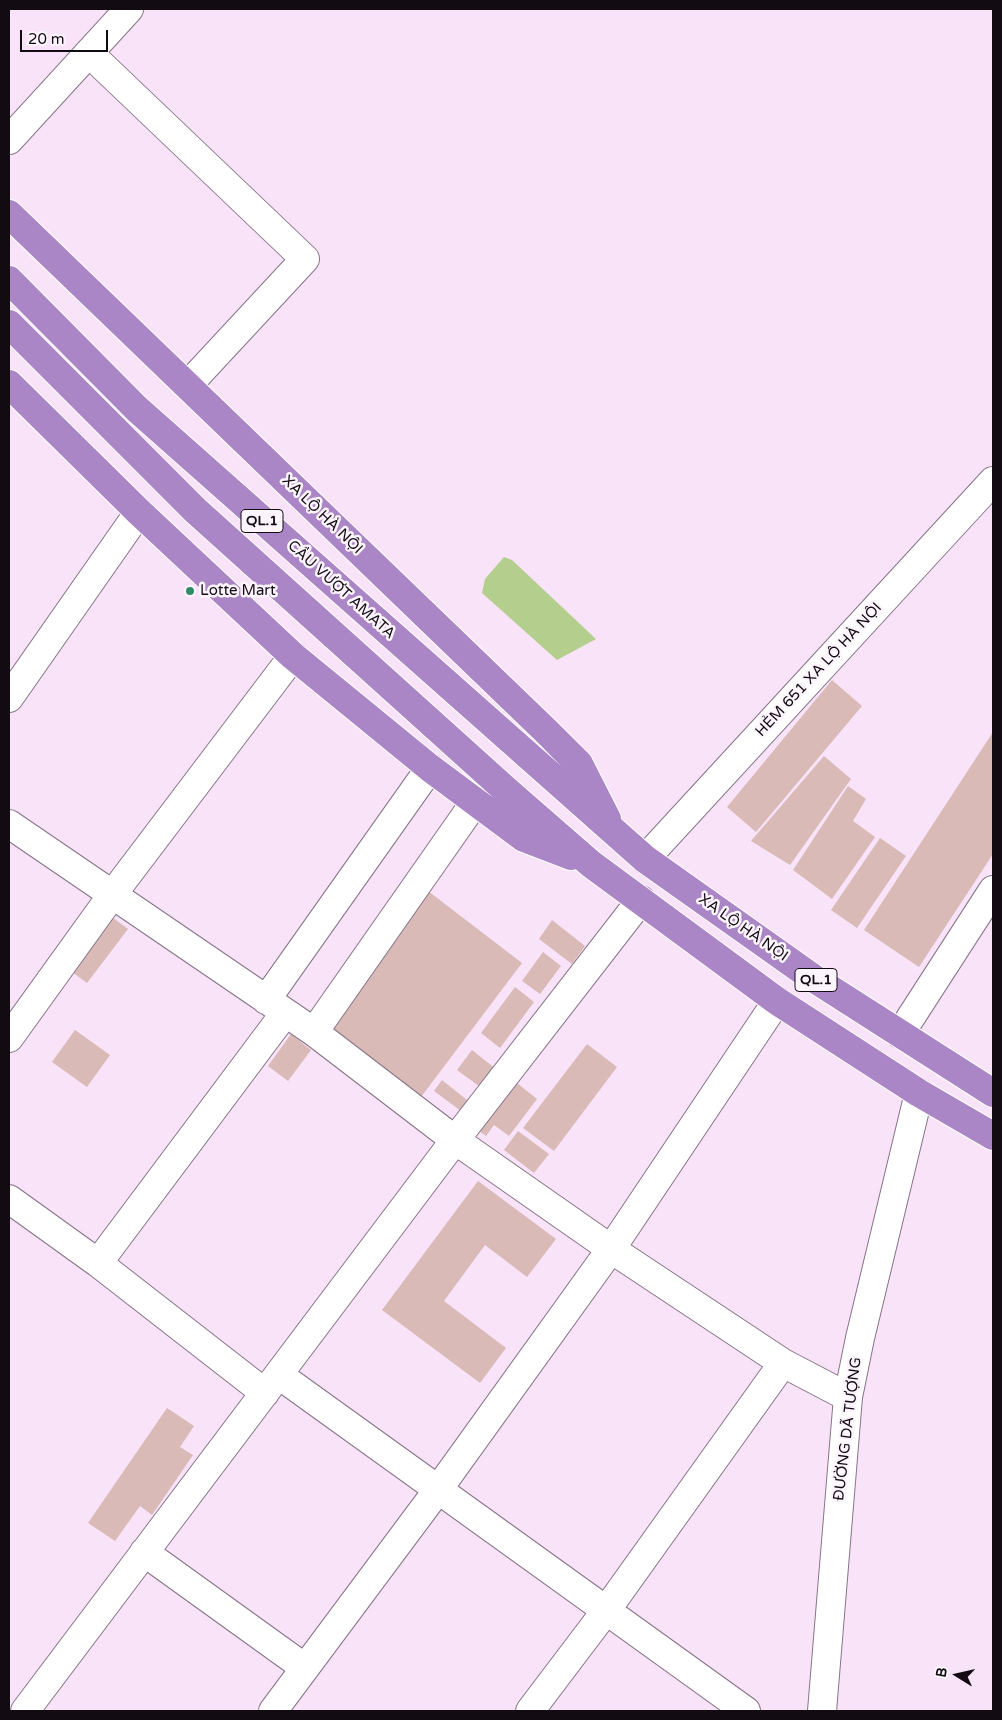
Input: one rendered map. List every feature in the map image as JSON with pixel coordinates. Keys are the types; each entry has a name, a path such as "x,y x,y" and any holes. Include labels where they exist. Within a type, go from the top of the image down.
{"highway":[{"name":"XA LỘ HÀ NỘI","path":"9,214 579,764 614,831 645,860 813,978 993,1093"},
{"name":"CẦU VƯỢT AMATA","path":"9,280 137,409 524,754 614,831"},
{"name":"QL.1","path":"9,324 195,510 507,791 591,864"},
{"path":"9,384 139,512 293,656 430,768 524,838 591,864 777,1000 920,1093 993,1136"}],"street":[{"path":"9,140 129,9"},
{"path":"89,53 305,259 188,385"},
{"name":"HẺM 651 XA LỘ HÀ NỘI","path":"645,860 993,482"},
{"path":"9,698 139,512"},
{"path":"9,1038 112,895 293,656"},
{"path":"98,1263 275,1006 430,768"},
{"path":"314,1032 475,802"},
{"path":"9,824 314,1032 455,1140 611,1249 783,1363 848,1397"},
{"path":"900,1034 993,890"},
{"path":"25,1711 455,1140 641,900"},
{"path":"274,1711 438,1490 611,1249 777,1000"},
{"name":"ĐƯỜNG DÃ TƯỢNG","path":"822,1711 848,1397 860,1338 920,1093"},
{"path":"9,1199 272,1384 438,1490 605,1612 746,1711"},
{"path":"530,1711 605,1612 783,1363"},
{"path":"144,1552 305,1668"}],"green space":[{"path":"504,557 512,560 596,639 557,660 482,593 485,579"}],"building":[{"path":"832,680 862,706 756,832 727,807"},
{"path":"993,732 993,854 919,967 864,930"},
{"path":"824,756 851,779 790,865 751,841"},
{"path":"848,786 866,799 853,821 875,837 832,899 793,870"},
{"path":"880,838 906,856 857,928 831,910"},
{"path":"428,891 522,963 421,1097 327,1025"},
{"path":"105,912 128,929 87,983 64,966"},
{"path":"552,920 585,946 572,964 539,939"},
{"path":"543,952 561,966 540,994 522,981"},
{"path":"515,987 534,1002 500,1048 481,1033"},
{"path":"75,1030 110,1055 87,1087 52,1062"},
{"path":"291,1034 311,1050 288,1081 268,1066"},
{"path":"587,1044 617,1067 554,1151 523,1128"},
{"path":"472,1050 501,1073 487,1092 457,1070"},
{"path":"507,1075 537,1099 509,1136 494,1125 486,1136 470,1124"},
{"path":"442,1080 472,1104 465,1114 434,1091"},
{"path":"518,1131 549,1154 534,1173 504,1150"},
{"path":"478,1181 556,1239 527,1277 485,1245 444,1301 506,1348 480,1383 382,1310"},
{"path":"167,1408 194,1426 180,1447 193,1455 152,1515 140,1506 115,1541 88,1523"}],"place":[{"name":"Lotte Mart","path":"190,591"}]}
